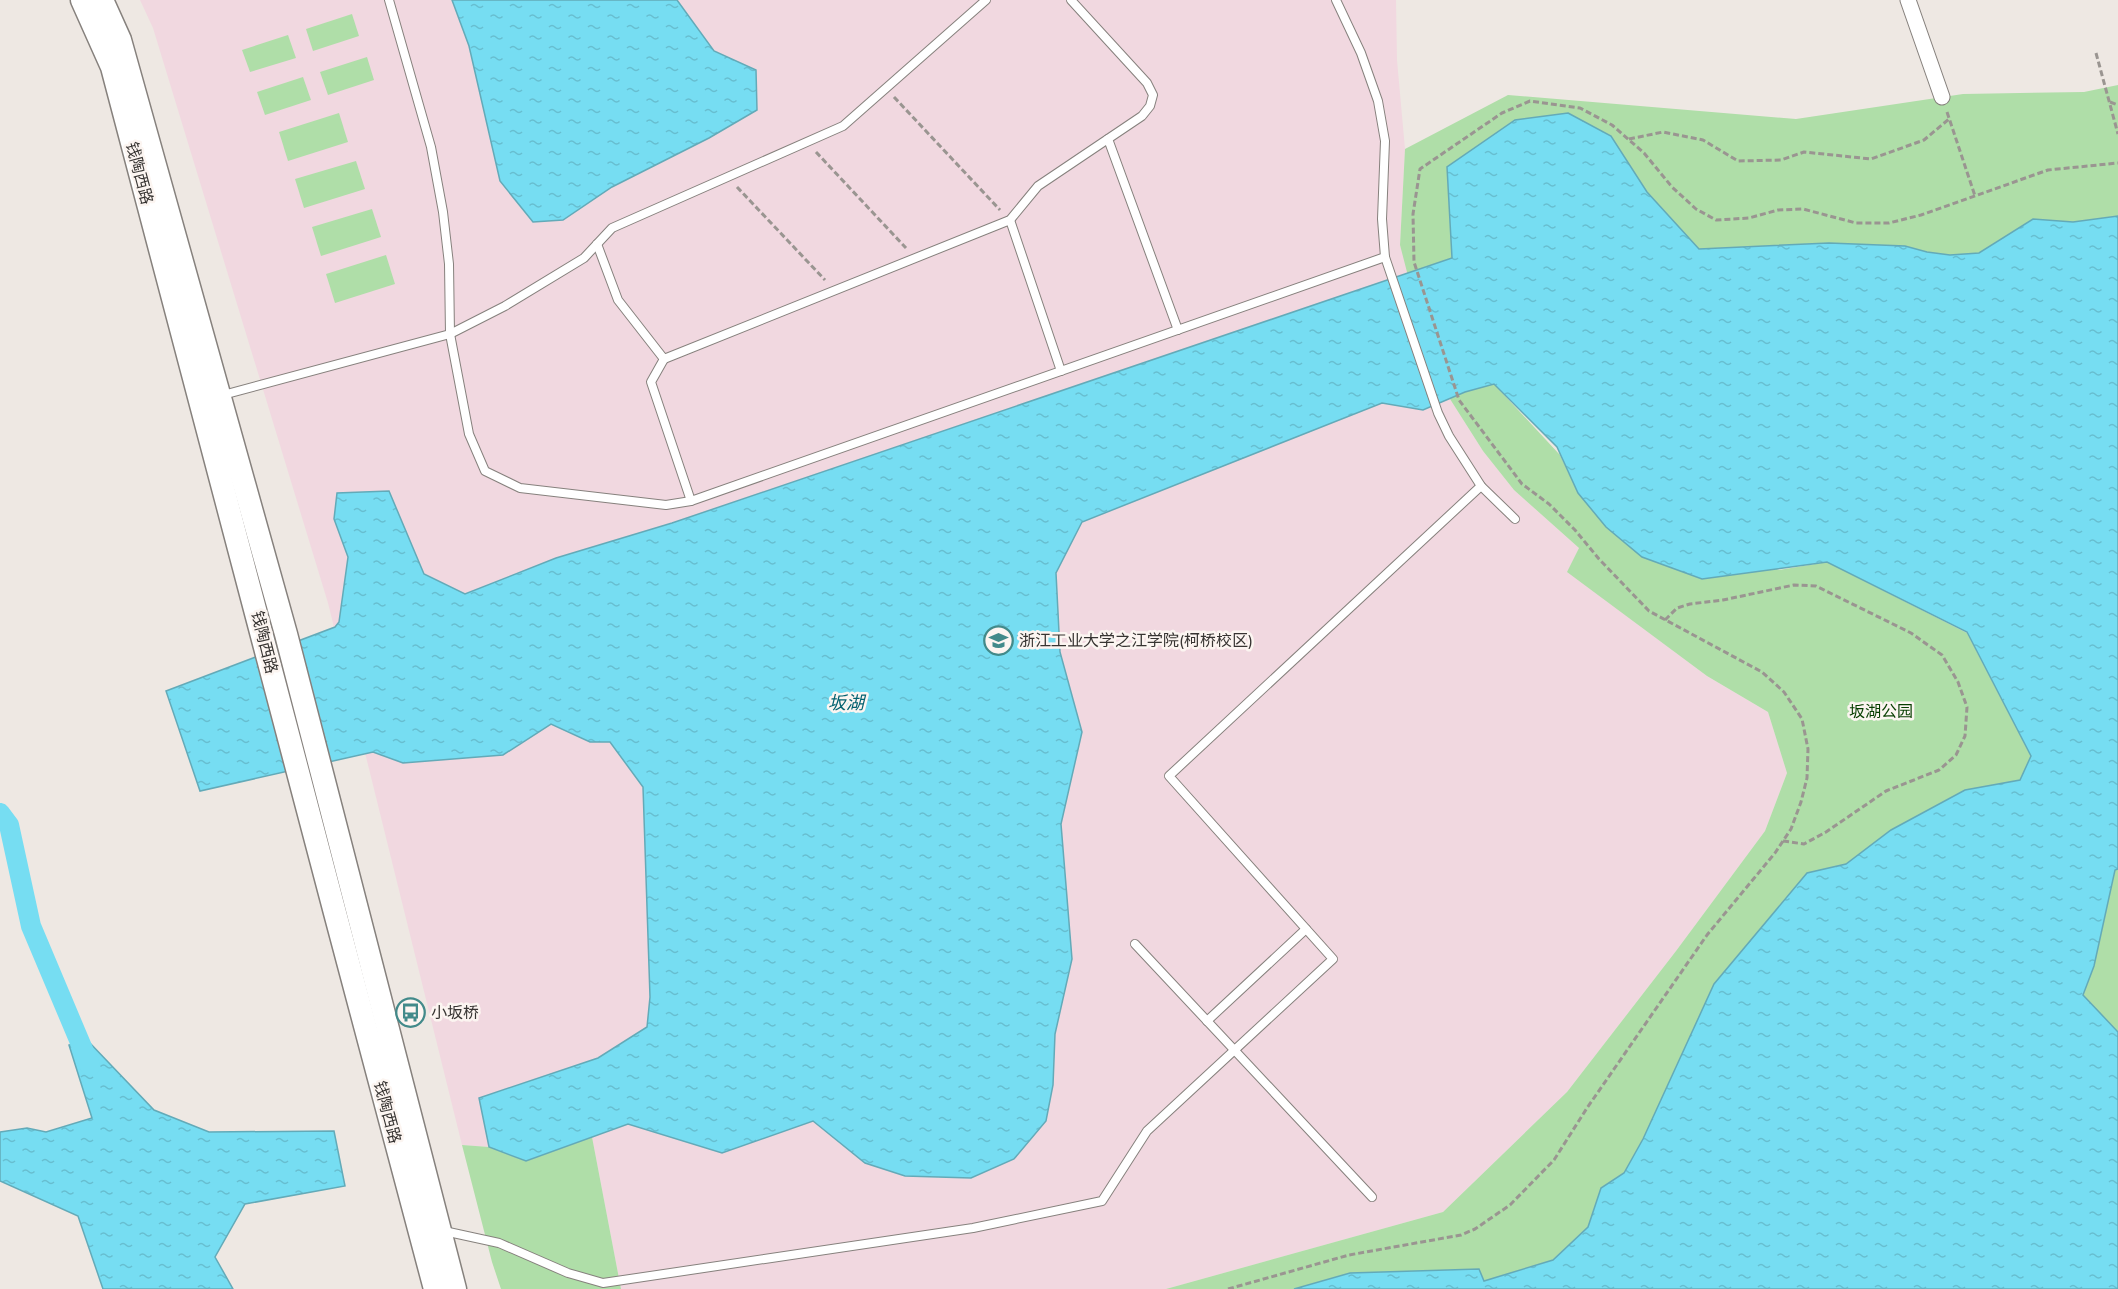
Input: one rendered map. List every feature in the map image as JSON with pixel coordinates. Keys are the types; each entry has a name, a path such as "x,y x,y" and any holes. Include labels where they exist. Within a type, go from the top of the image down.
{"street":[{"name":"钱陶西路","path":"82,0 112,67 210,398"},
{"name":"钱陶西路","path":"102,0 120,40 210,398 275,637 435,1289"},
{"path":"1908,0 1942,97"},
{"name":"钱陶西路","path":"309,775 455,1289"}],"lane":[{"path":"389,0 432,147 450,264 450,334 469,434 485,471 520,488 666,505 691,501 1385,257"},
{"path":"210,398 450,334 505,306 584,258 612,228 843,126 986,0"},
{"path":"691,501 651,382 664,359 1010,220 1038,186 1142,116 1150,106 1154,95 1147,83 1071,0"},
{"path":"1336,0 1360,53 1378,101 1385,141 1382,219 1385,257 1438,413 1449,436 1481,486 1515,519"},
{"path":"1108,139 1178,330"},
{"path":"1010,220 1061,371"},
{"path":"597,244 618,300 664,359"},
{"path":"440,1230 499,1243 568,1273 603,1283 974,1228 1102,1201 1147,1131 1333,959 1169,776 1481,486"},
{"path":"1207,1021 1306,929"},
{"path":"1135,944 1372,1197"}],"path":[{"path":"2096,53 2118,134"},
{"path":"886,88 1010,220"},
{"path":"1942,97 1976,195"},
{"path":"1228,1289 1349,1255 1461,1235 1510,1205 1554,1160 1599,1090 1707,935 1749,886 1783,841 1798,811 1807,778 1808,749 1802,719 1784,692 1762,672 1648,611 1575,530 1549,504 1522,484 1459,400 1414,262 1413,214 1420,169 1502,113 1530,101 1580,108 1612,125 1644,153 1672,187 1696,209 1716,220 1749,218 1778,210 1803,209 1856,223 1889,223 1921,215 2048,170 2118,163"},
{"path":"2110,102 2118,105"},
{"path":"1628,139 1663,132 1703,140 1738,160 1781,160 1804,152 1871,159 1924,140 1949,119"},
{"path":"807,142 915,258"},
{"path":"728,177 834,290"},
{"path":"1665,620 1677,608 1690,604 1723,600 1794,585 1816,586 1911,633 1942,655 1958,682 1967,707 1965,736 1956,755 1939,770 1886,791 1826,832 1804,844 1783,841"}],"shaded area":[{"name":"浙江工业大学之江学院(柯桥校区)","path":"140,0 1396,0 1397,60 1405,149 1400,245 1450,399 1483,451 1514,490 1579,548 1568,572 1707,676 1768,712 1787,773 1765,831 1567,1092 1443,1212 1166,1289 621,1289 592,1137 526,1161 489,1147 462,1145 328,603 153,28"}],"green space":[{"path":"352,14 359,36 313,51 306,29"},
{"path":"288,35 296,58 250,72 242,50"},
{"path":"367,57 374,80 328,95 320,72"},
{"path":"303,77 311,100 265,115 257,92"},
{"name":"坂湖公园","path":"2118,85 2118,216 2073,222 2033,220 1979,253 1950,255 1905,246 1829,243 1699,249 1647,192 1611,136 1447,167 1452,258 1424,268 1494,384 1560,455 1578,493 1779,570 1827,562 1967,633 2031,756 2020,780 1965,790 1891,830 1846,864 1807,873 1624,1173 1601,1188 1588,1227 1553,1260 1484,1281 1479,1269 1350,1273 1294,1289 1166,1289 1443,1212 1567,1092 1765,831 1787,773 1768,712 1707,676 1567,572 1579,548 1514,490 1483,451 1450,399 1400,245 1405,149 1508,95 1796,119 1963,94 2084,92"},
{"path":"339,113 348,142 288,161 279,132"},
{"path":"356,161 365,189 304,208 295,179"},
{"path":"372,209 381,237 321,256 312,227"},
{"path":"386,255 395,284 335,303 326,274"},
{"path":"2118,869 2118,1032 2083,995 2094,966 2115,870"},
{"path":"592,1137 621,1289 501,1289 462,1145 489,1147 526,1161"}],"water":[{"path":"452,0 677,0 714,51 756,70 757,110 709,138 612,187 563,220 533,222 500,181 469,46"},
{"name":"坂湖","path":"1568,113 1611,136 1647,192 1699,249 1829,243 1905,246 1950,255 1979,253 2033,219 2073,222 2118,216 2118,869 2115,870 2094,966 2083,995 2118,1032 2118,1289 1294,1289 1350,1273 1479,1269 1484,1281 1553,1260 1588,1227 1601,1188 1624,1173 1643,1139 1714,984 1807,873 1846,864 1891,830 1965,790 2020,780 2031,756 1967,632 1827,562 1702,579 1642,557 1606,527 1578,493 1557,447 1494,384 1465,392 1423,410 1382,403 1082,522 1056,573 1060,652 1082,732 1061,824 1072,959 1055,1034 1053,1085 1046,1121 1014,1159 971,1178 905,1176 865,1163 813,1121 722,1153 628,1124 526,1161 489,1147 479,1098 598,1058 647,1027 650,997 643,787 610,742 590,742 551,724 503,755 403,763 373,752 200,791 166,691 335,627 339,622 348,557 334,519 337,493 389,491 424,574 465,594 556,558 672,523 1452,258 1447,167 1515,120"},
{"path":"88,1041 154,1110 209,1132 334,1131 345,1186 245,1204 215,1257 233,1289 103,1289 78,1216 0,1181 0,1132 27,1128 46,1132 92,1118 69,1045"}],"waterway":[{"path":"0,813 9,825 31,926 90,1066"}],"place":[{"name":"浙江工业大学之江学院(柯桥校区)","path":"998,640"},
{"name":"小坂桥","path":"410,1012"}]}
